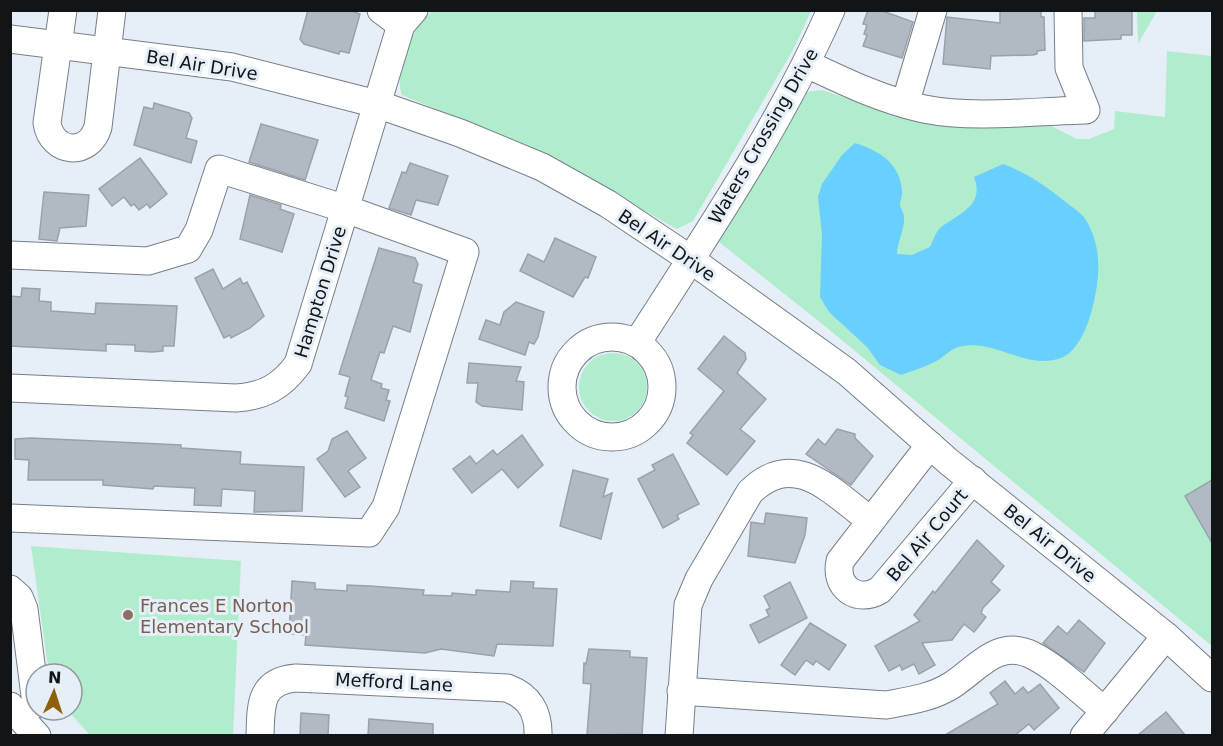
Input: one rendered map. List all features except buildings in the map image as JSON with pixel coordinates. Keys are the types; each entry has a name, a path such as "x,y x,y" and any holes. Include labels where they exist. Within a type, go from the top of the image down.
{"street":[{"path":"63,10 47,123 52,139 66,148 83,147 96,135 112,10"},
{"name":"Waters Crossing Drive","path":"637,343 807,64 831,10"},
{"path":"905,104 933,10"},
{"path":"807,64 869,93 905,104 960,113 1086,110 1069,68 1068,10"},
{"name":"Hampton Drive","path":"10,388 236,398 255,397 272,390 287,379 298,364 346,209 377,104 399,15"},
{"name":"Bel Air Drive","path":"10,39 232,67 377,104 460,133 542,166 608,204 690,259 846,372 930,445 1166,636 1212,678"},
{"path":"10,255 148,261 188,249 199,230 219,170 346,209 465,252 386,507 369,534 10,518"},
{"name":"Bel Air Court","path":"930,445 844,554 838,569 843,585 856,595 873,595 880,590 973,480"},
{"path":"679,735 686,616 692,591 750,492 760,481 774,474 804,474 818,481 871,521"},
{"path":"10,589 19,597 24,609 31,662"},
{"path":"1084,735 1166,636"},
{"path":"681,691 886,705 918,699 951,686 990,655 1017,650 1030,654 1042,662 1105,711"},
{"name":"Mefford Lane","path":"260,735 262,701 267,691 275,684 296,678 507,688 528,700 538,723 537,735"},
{"path":"10,706 39,735"}],"green space":[{"path":"433,11 811,11 793,50 693,221 677,229 540,153 402,95 400,73 406,49 418,27"},
{"path":"1137,11 1157,11 1138,44"},
{"path":"1167,51 1212,56 1212,646 821,323 719,242 807,92 822,90 914,121 943,124 1043,122 1077,139 1089,139 1114,129 1115,111 1165,117"},
{"path":"606,353 620,353 632,358 642,368 647,387 642,406 632,416 620,421 606,421 594,416 584,406 579,394 579,380 584,368 594,358"},
{"name":"Frances E Norton Elementary School","path":"31,546 241,561 233,735 90,735 78,722 84,722 84,662 47,662"}],"water":[{"path":"855,143 873,150 888,160 898,175 902,195 900,206 904,222 897,254 912,255 930,247 939,229 963,212 973,201 977,187 974,177 1003,164 1038,182 1083,216 1090,227 1097,251 1098,276 1089,319 1072,351 1061,358 1048,361 1023,358 984,346 971,345 958,347 935,362 901,375 880,365 867,347 829,312 820,297 822,235 818,197 822,184 842,155"}],"place":[{"name":"Frances E Norton Elementary School","path":"128,615"}]}
